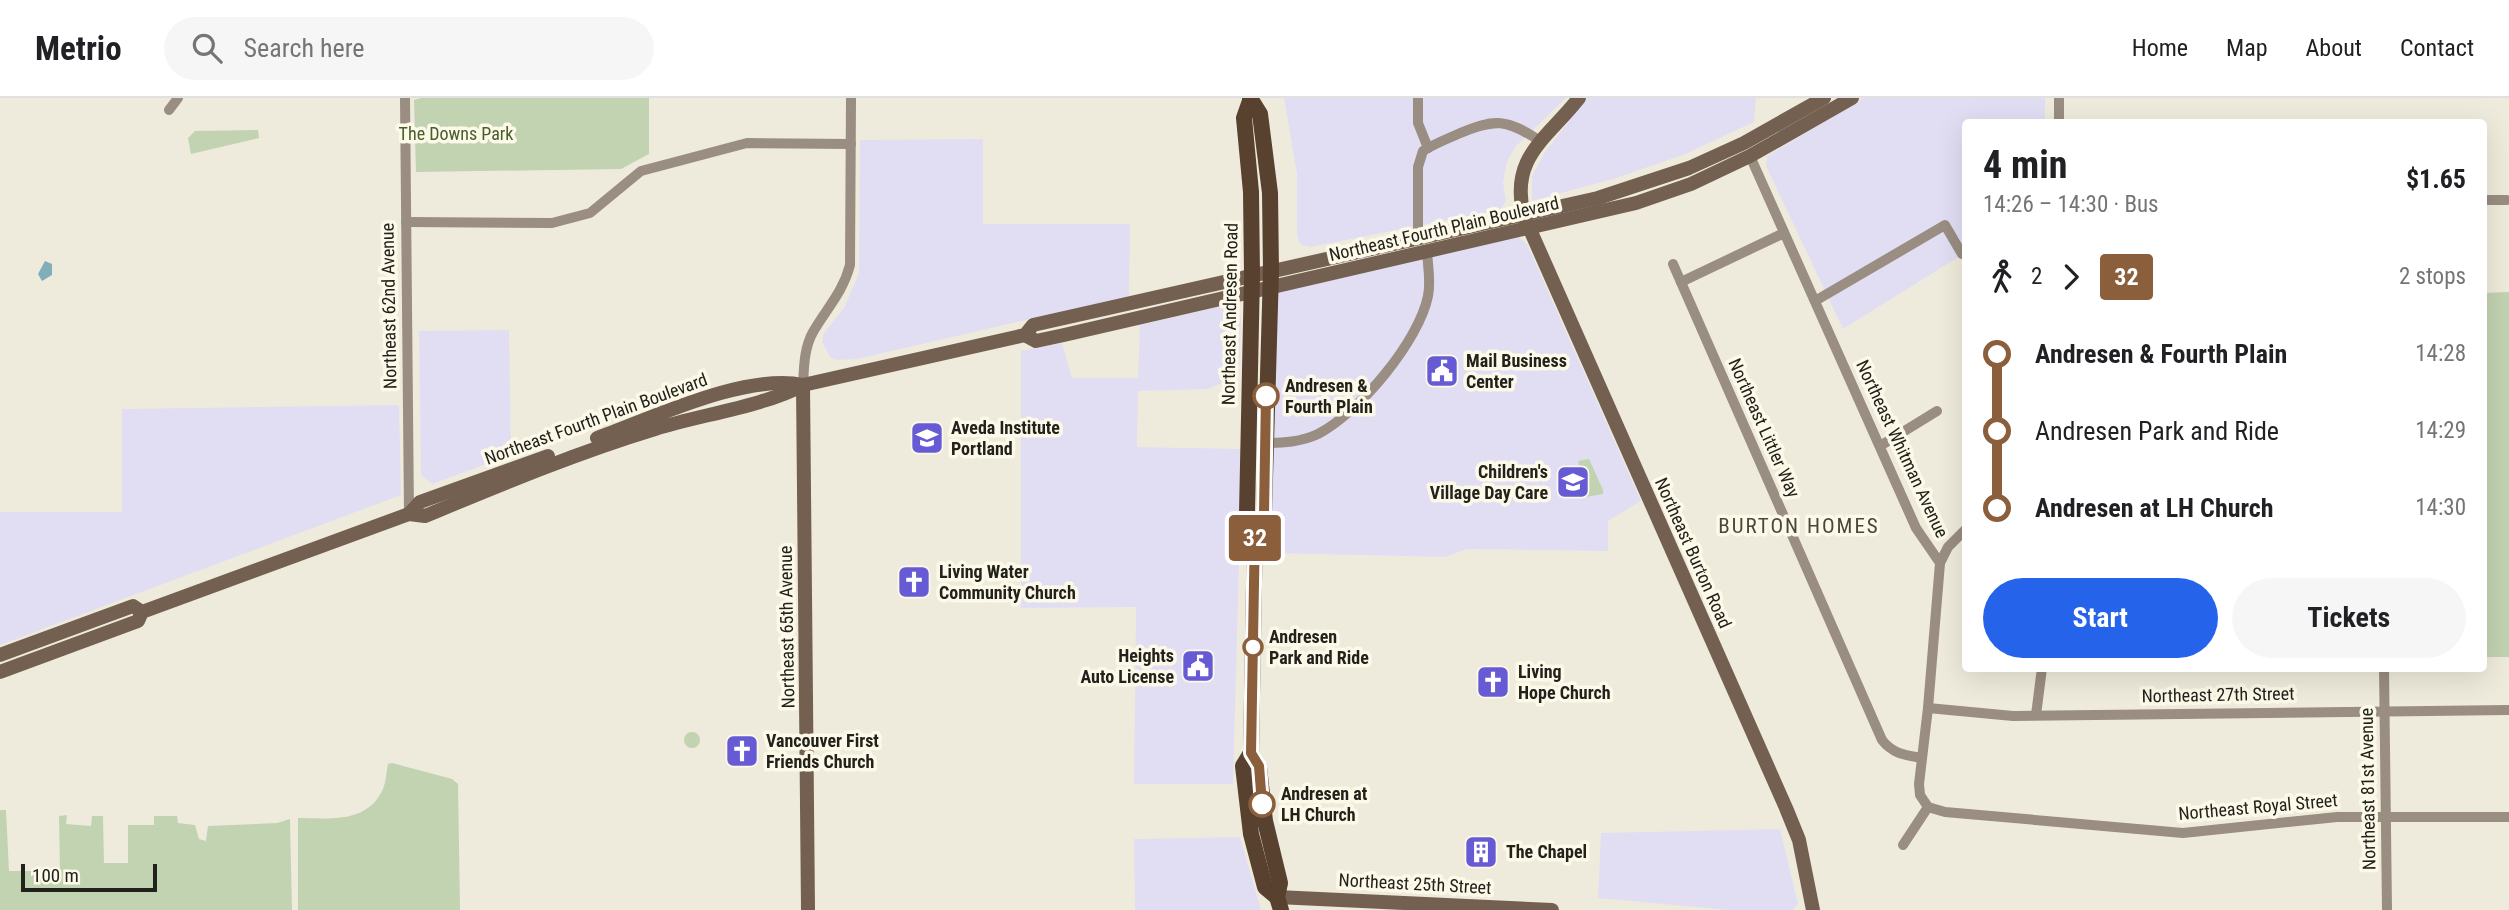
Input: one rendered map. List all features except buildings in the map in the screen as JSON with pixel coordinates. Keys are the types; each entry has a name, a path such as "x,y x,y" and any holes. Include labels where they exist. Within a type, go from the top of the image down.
{"main road":[{"name":"Northeast Burton Road","path":"1579,98 1529,154 1521,173 1520,194 1524,216 1786,808 1799,840 1813,910"},
{"path":"1750,156 1751,148 1821,106 1825,98"},
{"name":"Northeast Fourth Plain Boulevard","path":"0,672 138,621 142,612 409,514 420,502 694,402 782,381 803,385 1026,335 1033,325 1598,198 1689,169 1744,143 1825,98"},
{"name":"Northeast Fourth Plain Boulevard","path":"1026,335 1036,341 1530,230 1661,195 1750,156 1852,98"},
{"name":"Northeast Andresen Road","path":"1250,99 1260,114 1265,148 1271,271 1264,513"},
{"name":"Northeast Andresen Road","path":"1250,99 1244,118 1251,192 1252,275 1247,513 1255,527 1251,753 1243,766 1251,834 1265,887 1279,904"},
{"name":"Northeast 65th Avenue","path":"803,385 808,910"},
{"path":"1248,402 1256,415 1256,439 1265,443"},
{"path":"1247,456 1255,460 1255,500 1264,513 1255,527"},
{"name":"Northeast Fourth Plain Boulevard","path":"0,655 133,606 142,612"},
{"name":"Northeast 25th Street","path":"1279,904 1552,910"}],"street":[{"path":"169,110 178,98"},
{"name":"Northeast 62nd Avenue","path":"405,98 409,514"},
{"path":"803,385 806,350 813,333 842,291 850,265 850,98"},
{"path":"1418,98 1418,123 1427,148"},
{"path":"2059,98 2059,119"},
{"path":"1418,238 1418,160 1427,148 1493,122 1518,127 1540,141"},
{"path":"406,222 552,223 590,212 641,171 747,143 850,144"},
{"name":"Northeast Whitman Avenue","path":"1750,156 1916,528 1940,563 1919,784 1920,795 1928,807"},
{"path":"2487,200 2507,200"},
{"path":"1815,301 1935,224 1945,225 1962,254"},
{"path":"1681,282 1784,233"},
{"path":"1265,443 1298,441 1317,435 1333,424 1383,377 1425,305 1429,285 1427,253"},
{"name":"Northeast Littler Way","path":"1673,264 1882,740 1889,749 1899,754 1922,758"},
{"path":"1880,446 1937,411"},
{"path":"1940,563 1948,547 1962,533"},
{"path":"2036,715 2041,672"},
{"name":"Northeast 81st Avenue","path":"2384,672 2386,910"},
{"name":"Northeast 27th Street","path":"1928,708 2036,715 2509,710"},
{"path":"1903,845 1928,807"},
{"name":"Northeast Royal Street","path":"1928,807 1945,812 2183,833 2324,818 2509,817"}],"shaded area":[{"path":"1284,98 1566,98 1515,147 1507,162 1503,182 1506,201 1500,210 1310,247 1300,244 1297,235 1297,174"},
{"path":"1587,98 1756,98 1754,122 1683,155 1613,179 1532,201 1532,176 1545,152"},
{"path":"1864,98 2045,98 2045,119 1962,119 1962,255 1843,329 1766,166 1767,156"},
{"path":"983,139 983,224 1130,224 1129,296 857,359 837,360 830,357 822,342 824,333 844,308 859,273 860,140"},
{"path":"1519,237 1527,244 1641,501 1608,521 1608,551 1467,549 1445,557 1268,553 1273,300 1276,295 1280,291"},
{"path":"1230,304 1235,306 1241,317 1239,376 1208,389 1138,391 1137,447 1242,449 1233,784 1134,784 1136,607 1021,608 1021,351 1062,343 1072,378 1138,378 1140,325"},
{"path":"509,330 511,455 432,484 421,475 419,331"},
{"path":"399,405 401,495 0,645 0,512 122,512 122,409"},
{"path":"1780,829 1798,904 1793,910 1728,910 1598,898 1601,833"},
{"path":"1240,837 1261,910 1135,910 1134,839"}],"green space":[{"name":"The Downs Park","path":"649,98 649,154 621,169 416,172 414,100"},
{"path":"258,130 259,138 191,154 188,138 195,131"},
{"path":"2509,292 2509,657 2487,657 2487,293"},
{"path":"1589,459 1603,494 1586,497 1578,461"},
{"path":"689,732 695,732 700,740 698,746 689,748 684,743 684,737"},
{"path":"388,764 452,779 458,784 460,910 298,910 298,818 345,817 366,809 382,791"},
{"path":"0,810 6,810 9,871 60,871 59,816 67,815 66,824 91,826 92,816 103,816 104,863 128,863 128,825 154,825 154,816 177,816 178,823 195,825 199,839 206,841 208,826 277,823 290,819 292,910 0,910"}],"water":[{"path":"45,261 52,264 52,275 42,281 38,274"}],"bus line":[{"name":"32","path":"1262,804 1259,766 1251,753 1255,527 1264,513 1266,396"}],"place":[{"name":"Mail Business Center","path":"1442,371"},
{"name":"Andresen & Fourth Plain","path":"1266,396"},
{"name":"Aveda Institute Portland","path":"927,438"},
{"name":"Children's Village Day Care","path":"1573,482"},
{"name":"Living Water Community Church","path":"914,582"},
{"name":"Andresen Park and Ride","path":"1253,647"},
{"name":"Heights Auto License","path":"1198,666"},
{"name":"Living Hope Church","path":"1493,682"},
{"name":"Vancouver First Friends Church","path":"742,751"},
{"name":"Andresen at LH Church","path":"1262,804"},
{"name":"The Chapel","path":"1481,852"}],"district":[{"name":"BURTON HOMES","path":"1799,526"}]}
